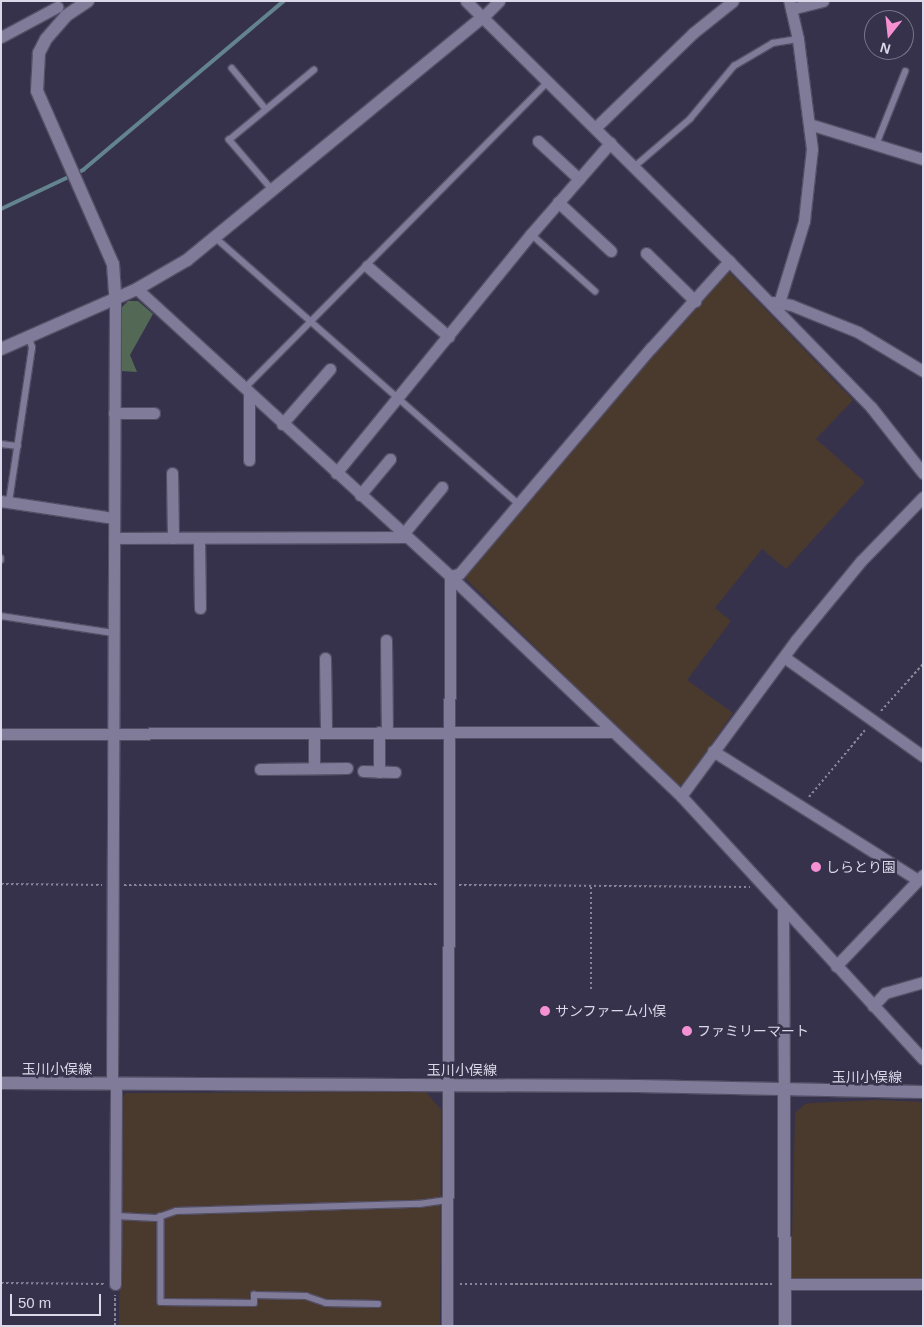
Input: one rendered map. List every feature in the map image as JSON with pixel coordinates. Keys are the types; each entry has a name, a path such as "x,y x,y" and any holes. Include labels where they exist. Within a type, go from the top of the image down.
{"street":[{"path":"88,1 66,16 46,39 36,74 43,108 116,272 113,734 115,1284"},
{"path":"466,1 729,261 773,302 870,407 923,473"},
{"path":"1,350 115,296 137,289 187,260 273,192 499,1"},
{"path":"595,128 692,33 733,1"},
{"path":"773,302 804,221 812,150 798,39 790,5 824,1"},
{"path":"1,37 56,4 66,16"},
{"path":"809,124 923,160"},
{"path":"538,141 579,178"},
{"path":"336,473 400,399 531,234 610,143"},
{"path":"558,202 612,251"},
{"path":"646,253 695,301"},
{"path":"450,576 459,574 650,348 695,301 729,261"},
{"path":"367,266 450,337"},
{"path":"137,289 282,424 450,576 681,796 923,1059"},
{"path":"773,302 858,332 923,371"},
{"path":"282,424 330,369"},
{"path":"247,391 249,460"},
{"path":"114,413 154,413"},
{"path":"360,495 390,459"},
{"path":"172,473 173,538"},
{"path":"405,536 442,487"},
{"path":"681,796 784,657 862,561 923,497"},
{"path":"5,502 114,518"},
{"path":"114,538 405,536"},
{"path":"199,538 200,608"},
{"path":"447,1326 447,884 450,576"},
{"path":"379,772 383,732 386,640"},
{"path":"784,657 923,756"},
{"path":"325,658 326,733"},
{"path":"1,734 613,732"},
{"path":"314,733 314,768"},
{"path":"713,752 921,878 836,966"},
{"path":"260,769 347,768"},
{"path":"363,771 395,772"},
{"path":"783,908 785,1326"},
{"path":"873,1006 885,993 923,982"},
{"name":"玉川小俣線","path":"1,1083 653,1086 784,1091 923,1092"},
{"path":"785,1284 923,1284"}],"lane":[{"path":"634,167 690,119 734,66 773,43 798,39"},
{"path":"232,68 266,109"},
{"path":"273,192 229,140 314,70"},
{"path":"876,145 905,72"},
{"path":"247,391 312,321 548,82"},
{"path":"531,234 595,290"},
{"path":"216,238 519,504"},
{"path":"5,502 18,446 32,348 29,337"},
{"path":"1,444 18,446"},
{"path":"1,616 114,632"},
{"path":"116,1216 161,1216 176,1211 419,1204 447,1200"},
{"path":"161,1216 161,1302 254,1302 254,1295 306,1296 326,1303 378,1304"}],"path":[{"path":"801,807 873,720 923,664"},
{"path":"1,884 447,884 764,888"},
{"path":"591,886 591,989"},
{"path":"1,1283 115,1284 115,1326"},
{"path":"447,1284 785,1284"}],"shaded area":[{"path":"724,272 730,273 853,400 816,439 865,482 786,569 762,549 715,608 731,621 687,680 733,713 683,785 677,786 463,576"},
{"path":"426,1092 441,1110 440,1326 119,1326 122,1098 126,1093"},
{"path":"877,1100 923,1102 923,1281 791,1280 795,1113 805,1104"}],"green space":[{"path":"128,301 138,301 153,314 130,355 137,372 121,371 121,308"}],"waterway":[{"path":"1,209 83,170 284,1"}],"place":[{"name":"しらとり園","path":"816,867"},
{"name":"サンファーム小俣","path":"545,1011"},
{"name":"ファミリーマート","path":"687,1031"}]}
